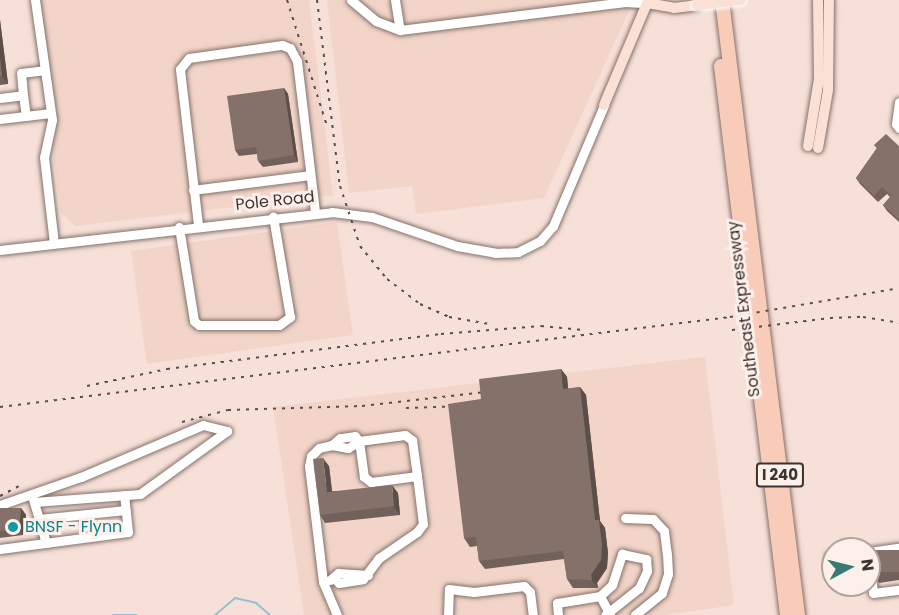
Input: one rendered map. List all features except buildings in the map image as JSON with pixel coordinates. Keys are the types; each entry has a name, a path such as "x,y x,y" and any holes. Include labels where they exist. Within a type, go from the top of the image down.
{"highway":[{"name":"Southeast Expressway","path":"714,0 787,615"},
{"name":"Southeast Expressway","path":"722,0 798,615"}],"main road":[{"path":"604,105 650,1 674,8 741,0"},
{"path":"818,0 819,79 813,147 828,90 830,0"},
{"path":"831,13 838,0"}],"street":[{"path":"35,0 51,113 51,137 44,157 54,243"},
{"path":"351,0 376,21 400,30 582,4 650,1"},
{"path":"395,0 400,30"},
{"path":"198,225 180,69 189,58 282,45 290,48 297,60 315,212"},
{"path":"26,116 21,73 44,70"},
{"path":"0,98 23,95"},
{"path":"899,102 896,124 899,128"},
{"name":"Pole Road","path":"0,250 315,212 355,213 457,246 495,253 527,249 544,237 556,219 604,105"},
{"path":"0,119 51,113"},
{"path":"193,190 310,175"},
{"path":"179,227 194,321 199,325 279,325 290,316 273,216"},
{"path":"0,505 32,492 81,477 203,425 227,431 140,494 34,502"},
{"path":"323,582 334,578 339,583 355,581 368,575 379,558 423,524 412,440 405,435 359,441 348,448 332,445 319,448 311,456 309,466 323,582 337,615"},
{"path":"359,441 364,477 371,482 417,476"},
{"path":"32,492 46,543"},
{"path":"0,549 128,532 124,495"},
{"path":"39,519 126,510"},
{"path":"625,518 653,519 664,531 667,554 668,574 662,593 635,615"},
{"path":"881,550 899,548"},
{"path":"558,615 557,603 600,596 612,585 622,554 646,560 647,571 639,588 608,614 600,596"},
{"path":"448,615 448,589 474,592 524,586 530,592 533,615"},
{"path":"881,592 899,590"}],"shaded area":[{"path":"33,0 309,0 333,195 75,226 61,213"},
{"path":"327,0 634,0 544,198 416,214 412,186 349,193"},
{"path":"337,222 353,335 147,364 131,251"},
{"path":"705,357 734,605 666,615 304,615 273,407"}],"waterway":[{"path":"215,615 235,598 256,603 270,615"},
{"path":"113,615 137,615"}],"railway":[{"path":"287,0 327,126"},
{"path":"317,0 340,186 360,246 387,279 420,304 449,317 489,324"},
{"path":"0,407 730,317 899,288"},
{"path":"732,330 830,318 863,317 899,323"},
{"path":"87,386 167,369 441,334 541,326 583,330"},
{"path":"182,422 228,410 362,406 485,392"},
{"path":"406,408 466,406"},
{"path":"0,496 23,484"}],"place":[{"name":"BNSF - Flynn","path":"13,527"}]}
